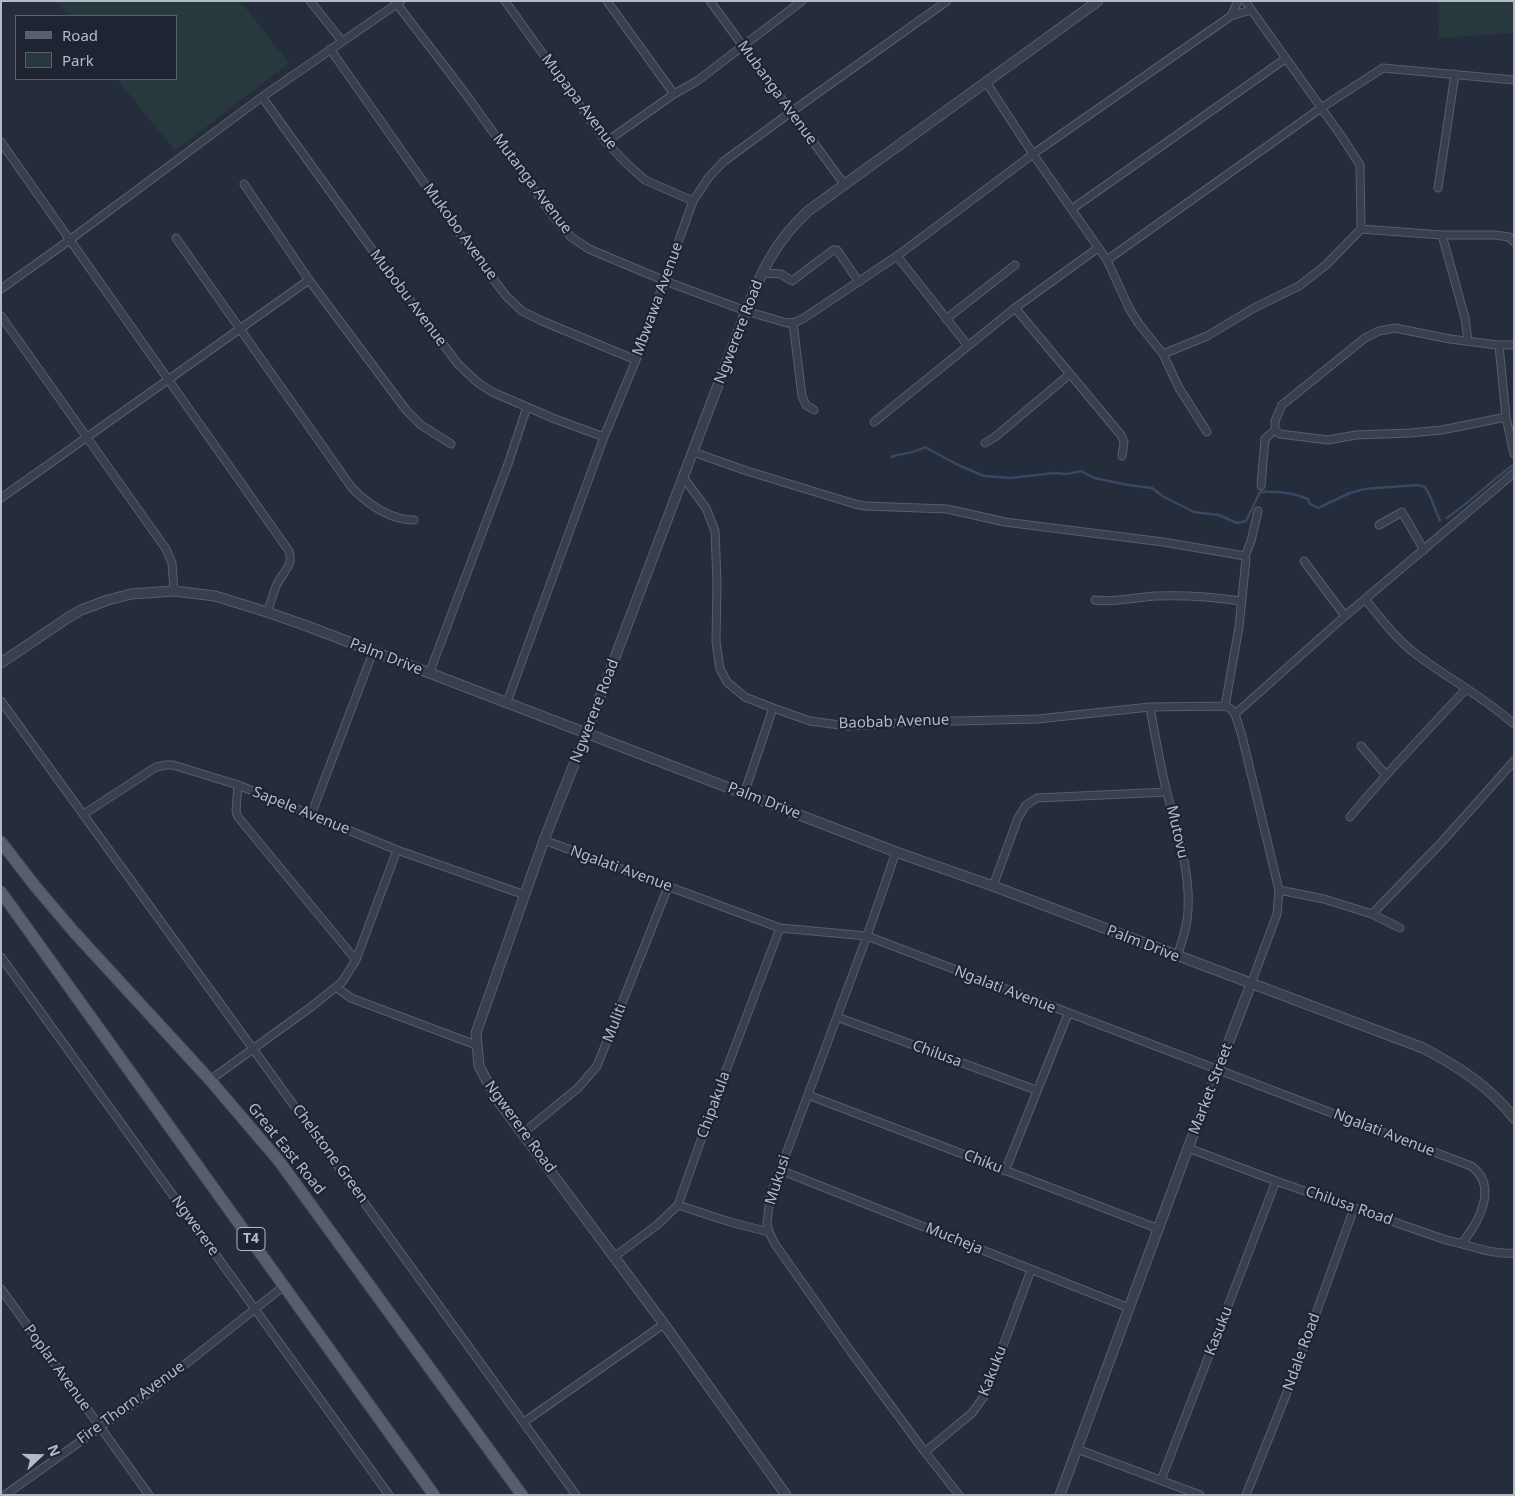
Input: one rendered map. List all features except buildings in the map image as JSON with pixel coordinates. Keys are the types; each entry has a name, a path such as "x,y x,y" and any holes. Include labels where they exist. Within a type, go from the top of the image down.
{"main road":[{"name":"Great East Road","path":"1,842 74,932 210,1080 279,1161 522,1495"},
{"name":"T4","path":"1,892 434,1495"}],"street":[{"path":"310,1 342,41"},
{"name":"Mupapa Avenue","path":"505,1 606,142 645,180 693,201"},
{"path":"607,1 674,94"},
{"name":"Mubanga Avenue","path":"710,1 844,184"},
{"path":"606,142 674,94 697,81 802,1"},
{"name":"Mbwawa Avenue","path":"507,702 604,437 636,360 693,201 709,177 723,162 947,1"},
{"path":"1231,16 1238,1"},
{"path":"1163,354 1206,336 1254,308 1299,286 1326,265 1361,229 1360,165 1245,1"},
{"path":"1,289 262,97 399,2"},
{"name":"Mutanga Avenue","path":"399,2 555,219 571,237 589,249 665,281 746,311 793,323"},
{"name":"Ngwerere Road","path":"786,1495 664,1324 524,1133 496,1098 479,1066 476,1033 544,840 746,311 761,273 776,247 792,226 808,211 1094,2"},
{"path":"814,410 806,405 802,396 793,323 804,318 897,256 1033,154 1231,16 1251,10"},
{"name":"Mukobo Avenue","path":"330,50 472,251 507,296 522,311 636,360"},
{"path":"1072,210 1284,59"},
{"path":"1107,260 1321,108 1383,68 1514,80"},
{"path":"1438,188 1454,74"},
{"path":"986,82 1033,154 1107,260 1129,308 1163,354 1179,388 1207,432"},
{"name":"Mubobu Avenue","path":"262,97 387,270 458,364 477,382 492,392 604,437"},
{"path":"1,142 289,551 290,565 277,585 267,612"},
{"path":"244,184 309,280 406,410 421,425 451,444"},
{"path":"1361,229 1495,235 1509,237 1514,242"},
{"path":"1442,234 1464,318 1468,341"},
{"path":"176,238 352,488 375,508 405,520 414,520"},
{"path":"874,422 1015,308 1098,248"},
{"path":"761,273 781,274 792,281 833,250 837,250 859,282"},
{"path":"897,256 968,346"},
{"path":"946,319 1015,265"},
{"path":"1,498 309,280"},
{"path":"1015,308 1120,435 1124,442 1122,456"},
{"path":"1,316 166,549 172,562 174,592"},
{"path":"1261,486 1265,440 1275,430 1275,421 1282,404 1365,338 1379,331 1395,328 1468,341 1514,345"},
{"path":"1499,345 1506,418 1514,454"},
{"path":"985,443 995,437 1070,374"},
{"path":"429,674 508,464 527,407"},
{"path":"1275,430 1280,434 1328,440 1356,435 1442,430 1506,418"},
{"path":"693,452 747,471 865,506 947,509 1005,522 1163,542 1245,556"},
{"path":"1258,512 1245,556 1239,627 1224,706 1231,709 1235,714 1365,599 1514,473"},
{"name":"Baobab Avenue","path":"683,478 706,508 715,531 718,582 716,642 720,669 727,682 745,697 810,721 846,726 925,721 1038,719 1150,707 1224,706"},
{"path":"1379,525 1402,512 1424,550"},
{"path":"1304,561 1346,616"},
{"name":"Palm Drive","path":"1,664 69,617 93,605 131,594 174,592 215,596 267,612 374,652 896,852 993,886 1177,957 1423,1048 1453,1064 1477,1080 1514,1118"},
{"path":"1094,600 1157,596 1202,596 1241,601"},
{"path":"1365,599 1396,636 1411,650 1514,724"},
{"path":"311,814 374,652"},
{"path":"1350,816 1385,774 1466,689"},
{"name":"Chelstone Green","path":"1,701 576,1495"},
{"name":"Mutovu","path":"1150,707 1167,792 1179,832 1185,868 1188,905 1187,920 1177,957"},
{"path":"744,794 773,708"},
{"name":"Market Street","path":"1060,1495 1276,914 1279,890 1235,714"},
{"path":"1361,746 1385,774"},
{"path":"1372,914 1422,864 1514,761"},
{"name":"Sapele Avenue","path":"84,814 161,765 173,765 238,785 397,850 524,895"},
{"path":"238,785 236,811 238,816 356,960"},
{"path":"993,886 1018,818 1026,805 1037,798 1167,792"},
{"name":"Ngalati Avenue","path":"544,840 780,928 867,936 1218,1071 1462,1162 1479,1172 1484,1181 1486,1192 1483,1206 1472,1231 1462,1243"},
{"path":"210,1080 342,982 356,960 397,850"},
{"name":"Mukusi","path":"769,1232 767,1223 770,1197 867,936 896,852"},
{"name":"Muliti","path":"524,1133 578,1088 597,1066 668,887"},
{"path":"1279,890 1324,899 1372,914 1400,928"},
{"name":"Chipakula","path":"614,1257 678,1205 719,1089 780,928"},
{"name":"Ngwerere","path":"1,957 389,1495"},
{"path":"336,988 352,998 476,1045"},
{"path":"1006,1171 1036,1090 1068,1014"},
{"name":"Chilusa","path":"837,1017 1036,1090"},
{"name":"Chiku","path":"808,1095 1159,1229"},
{"name":"Chilusa Road","path":"1188,1148 1276,1181 1446,1240 1494,1253 1514,1253"},
{"name":"Mucheja","path":"780,1170 1129,1308"},
{"name":"Kasuku","path":"1161,1480 1276,1181"},
{"path":"678,1205 769,1232 801,1282 925,1452 959,1495"},
{"name":"Ndale Road","path":"1246,1495 1292,1380 1354,1208"},
{"name":"Kakuku","path":"925,1452 972,1413 985,1396 1030,1270"},
{"name":"Fire Thorn Avenue","path":"5,1495 154,1389 284,1286"},
{"name":"Poplar Avenue","path":"1,1289 148,1495"},
{"path":"524,1422 664,1324"},
{"path":"1077,1449 1200,1495"}],"green space":[{"path":"56,1 240,1 289,63 175,151 118,80 178,80 178,15 67,15"},
{"path":"1438,1 1514,1 1514,33 1439,38"}],"waterway":[{"path":"891,457 925,447 958,465 984,476 1010,478 1054,473 1067,474 1081,471 1094,478 1152,488 1164,497 1194,512 1219,515 1237,523 1246,521 1260,492 1290,493 1308,499 1310,504 1318,508 1350,493 1365,489 1417,485 1425,487 1440,521"},
{"path":"1447,518 1513,465"}]}
